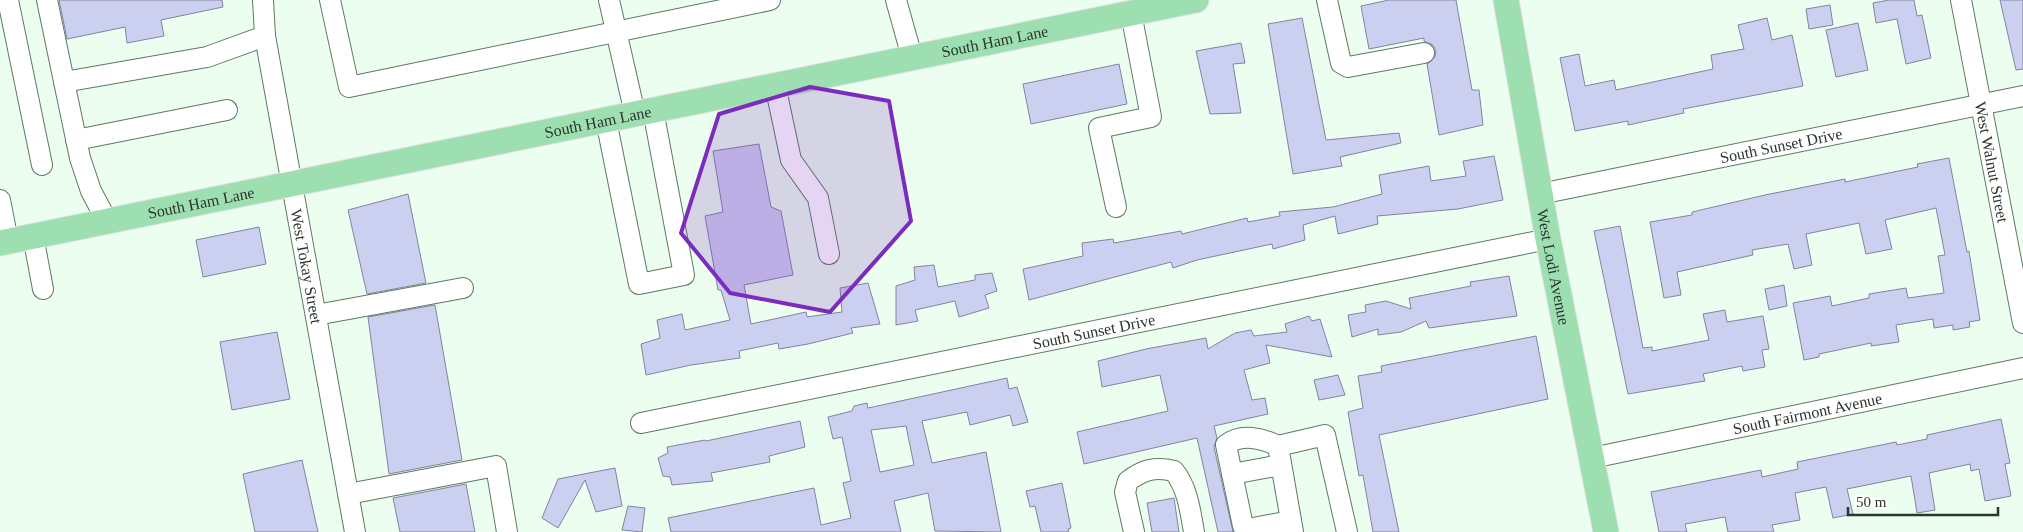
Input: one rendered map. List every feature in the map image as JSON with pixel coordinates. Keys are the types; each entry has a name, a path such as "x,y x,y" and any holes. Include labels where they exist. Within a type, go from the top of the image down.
{"main road":[{"name":"West Lodi Avenue","path":"1506,0 1548,239 1606,532"},
{"name":"South Ham Lane","path":"4,242 1184,1"}],"street":[{"path":"46,0 78,149 90,191 107,221"},
{"name":"West Tokay Street","path":"263,0 265,36 355,532"},
{"path":"330,0 349,88 770,0"},
{"path":"606,120 639,284 684,275 644,112 616,31 609,0"},
{"path":"896,0 912,58"},
{"path":"1327,0 1341,63 1348,67 1424,53"},
{"name":"West Walnut Street","path":"1960,0 2023,323"},
{"path":"6,10 42,165"},
{"path":"1116,207 1099,128 1151,117 1131,13"},
{"path":"64,82 207,57 265,36"},
{"path":"775,85 790,160 818,198 830,254"},
{"name":"South Sunset Drive","path":"1540,194 2023,96"},
{"path":"78,149 227,110"},
{"path":"0,200 4,242"},
{"path":"33,236 44,289"},
{"name":"South Sunset Drive","path":"641,423 1548,239"},
{"path":"316,315 463,288"},
{"name":"South Fairmont Avenue","path":"1592,458 2023,368"},
{"path":"1232,474 1326,435 1347,532"},
{"path":"1262,438 1280,455 1292,526 1248,529 1243,526 1226,445 1232,440 1262,438"},
{"path":"348,494 496,466 507,532"},
{"path":"1134,532 1125,492 1128,481 1142,471 1162,468 1174,471 1182,481 1186,490 1194,532"}],"highlighted area":[{"path":"810,87 889,101 911,221 830,312 730,293 681,233 719,114"}],"building":[{"path":"59,0 222,0 223,7 161,20 164,36 127,43 125,27 67,39"},
{"path":"1389,0 1456,0 1472,90 1479,90 1483,125 1439,135 1427,64 1435,57 1436,51 1433,45 1424,41 1424,38 1369,49 1361,6"},
{"path":"1889,0 1914,0 1917,16 1922,15 1931,58 1906,64 1897,19 1876,23 1873,3"},
{"path":"2000,0 2023,0 2023,69 2016,70"},
{"path":"1830,5 1833,25 1809,29 1806,9"},
{"path":"1302,18 1326,140 1399,133 1401,143 1340,157 1342,166 1293,174 1268,24"},
{"path":"1767,18 1772,40 1792,35 1803,86 1683,109 1684,113 1628,125 1628,121 1575,131 1560,58 1579,54 1585,86 1614,80 1616,90 1713,69 1711,55 1744,49 1738,25"},
{"path":"1858,23 1868,70 1836,77 1826,30"},
{"path":"1241,43 1245,63 1233,64 1241,113 1210,114 1196,51"},
{"path":"1119,64 1127,104 1031,124 1023,84"},
{"path":"759,144 771,207 781,211 793,275 744,285 751,324 806,312 807,317 842,312 840,288 868,283 880,324 851,328 853,333 808,344 779,349 778,343 739,351 740,358 691,365 646,375 641,344 660,338 657,320 682,314 685,330 730,320 721,290 718,290 705,216 723,212 713,151"},
{"path":"1494,156 1503,200 1458,209 1377,216 1378,224 1338,234 1335,216 1303,225 1305,240 1273,249 1272,244 1197,260 1173,268 1171,262 1029,300 1023,269 1083,256 1082,243 1113,239 1114,243 1181,231 1182,234 1247,218 1248,222 1280,216 1279,212 1333,207 1382,194 1379,175 1429,166 1431,181 1466,176 1463,161"},
{"path":"1949,158 1967,252 1969,251 1980,320 1969,322 1970,327 1953,330 1953,325 1934,328 1933,319 1896,325 1899,342 1871,346 1871,343 1819,354 1819,357 1804,360 1793,303 1830,296 1832,306 1869,298 1869,294 1906,288 1908,298 1944,293 1938,256 1945,255 1936,208 1885,220 1892,249 1866,254 1859,223 1806,234 1812,265 1794,269 1788,244 1752,250 1753,255 1677,272 1681,295 1664,298 1650,222 1692,215 1692,212 1765,195 1845,179 1845,182 1918,167 1917,164"},
{"path":"408,194 426,283 367,294 348,210"},
{"path":"1620,226 1643,348 1652,347 1652,351 1709,340 1703,314 1725,310 1727,322 1763,316 1769,349 1762,350 1765,367 1743,371 1742,366 1703,374 1705,381 1628,394 1594,231"},
{"path":"259,227 266,264 203,277 196,240"},
{"path":"934,265 938,287 975,280 975,275 992,273 997,291 985,295 989,308 959,317 955,301 915,310 918,321 896,325 896,286 915,280 914,267"},
{"path":"1509,276 1517,316 1429,328 1426,321 1401,332 1378,335 1378,329 1352,337 1348,315 1366,312 1365,305 1386,301 1411,309 1409,298 1471,286 1470,282"},
{"path":"1784,285 1787,306 1769,310 1765,289"},
{"path":"435,305 462,460 389,474 368,317"},
{"path":"1309,316 1312,321 1320,319 1332,357 1266,345 1270,363 1244,370 1252,400 1265,398 1268,414 1214,426 1217,438 1214,447 1233,532 1218,532 1197,438 1084,464 1077,432 1168,411 1160,375 1102,387 1098,361 1146,349 1206,338 1208,349 1235,333 1251,330 1254,336 1287,332 1285,324"},
{"path":"277,332 290,399 232,410 220,342"},
{"path":"1536,336 1548,399 1379,435 1399,532 1373,532 1363,475 1359,476 1348,412 1363,408 1358,376 1382,372 1381,366"},
{"path":"1338,375 1345,395 1319,400 1314,380"},
{"path":"1007,378 1009,389 1017,387 1028,422 1013,426 1010,415 970,425 967,412 922,421 932,463 986,452 1001,532 935,531 928,493 894,501 901,532 671,532 668,518 814,488 821,525 851,518 843,483 851,481 842,437 833,439 828,417 852,411 854,406 867,403 868,408","holes":["906,426 914,465 880,472 871,430"]},
{"path":"2001,419 2010,463 2005,464 2011,496 1985,501 1979,469 1971,471 1970,464 1929,473 1935,510 1917,513 1911,476 1847,489 1853,514 1833,518 1826,487 1795,493 1800,520 1772,525 1774,532 1728,532 1725,517 1685,524 1687,532 1659,532 1651,492 1761,470 1762,477 1798,469 1797,462 1896,442 1897,445 1927,439 1927,435"},
{"path":"800,421 805,447 769,456 770,462 711,473 713,481 672,485 670,477 663,476 658,458 668,453 667,447 706,441"},
{"path":"302,460 318,532 255,532 243,474"},
{"path":"615,468 622,506 596,512 585,480 558,528 542,518 558,479"},
{"path":"1062,483 1071,528 1068,529 1069,532 1041,532 1035,506 1030,507 1026,491"},
{"path":"466,484 475,532 400,532 393,498"},
{"path":"1174,498 1179,532 1152,532 1147,503"},
{"path":"628,506 645,508 642,532 622,530"}]}
